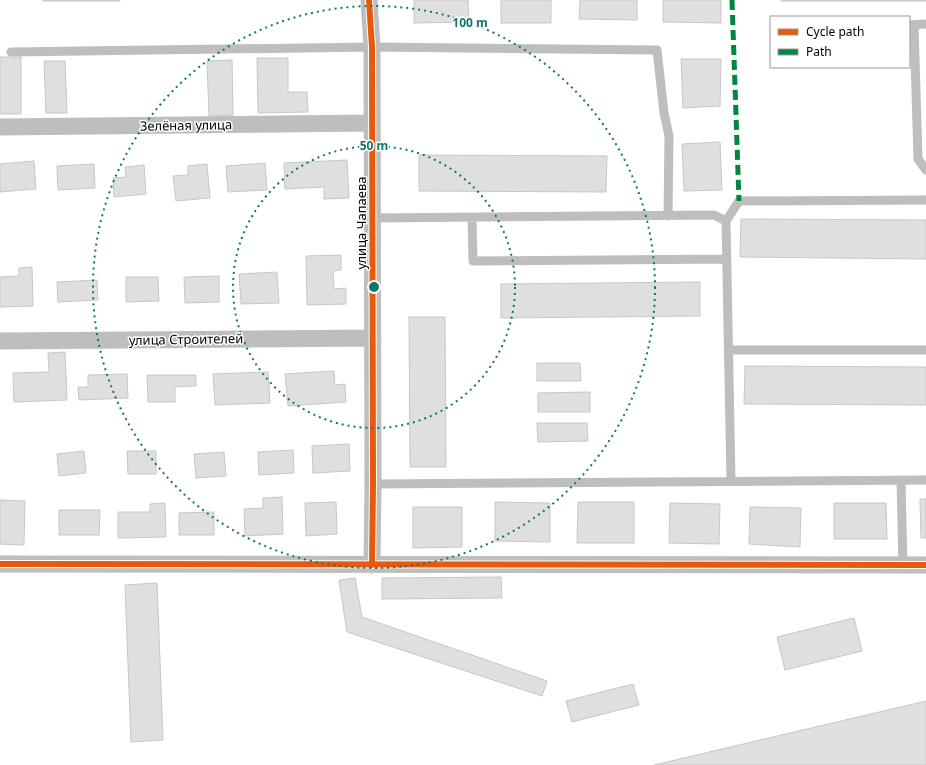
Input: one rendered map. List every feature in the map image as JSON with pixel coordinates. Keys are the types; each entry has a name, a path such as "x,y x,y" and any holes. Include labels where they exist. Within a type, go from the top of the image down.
{"street":[{"name":"улица Чапаева","path":"369,0 372,47 372,565"},
{"name":"Зелёная улица","path":"0,127 372,123"},
{"name":"улица Строителей","path":"0,341 373,338"},
{"path":"0,564 926,566"}],"lane":[{"path":"926,24 912,25 918,159 926,170"},
{"path":"11,52 372,47 657,50 664,113 669,136 668,216"},
{"path":"731,481 726,222 739,201 926,200"},
{"path":"372,218 714,215 726,222"},
{"path":"472,218 473,261 727,259"},
{"path":"729,350 926,350"},
{"path":"901,480 903,566"},
{"path":"373,484 926,480"}],"building":[{"path":"120,0 120,1 43,1"},
{"path":"414,0 468,0 469,22 414,23"},
{"path":"501,0 551,0 551,23 501,23"},
{"path":"580,0 637,0 637,20 579,19"},
{"path":"663,0 721,0 721,23 663,22"},
{"path":"926,0 926,1 781,1"},
{"path":"0,57 21,57 21,114 0,114"},
{"path":"257,58 288,58 288,92 307,92 308,112 258,113"},
{"path":"681,59 721,59 720,106 683,108"},
{"path":"232,60 233,115 209,116 207,61"},
{"path":"44,61 65,61 67,113 46,113"},
{"path":"720,142 722,190 684,191 682,144"},
{"path":"419,155 607,156 606,192 419,191"},
{"path":"347,160 349,198 324,199 324,187 285,189 284,163"},
{"path":"34,161 36,189 0,192 0,164"},
{"path":"265,163 267,190 228,192 226,166"},
{"path":"94,164 95,188 58,190 57,166"},
{"path":"207,164 210,198 176,201 173,176 188,175 188,166"},
{"path":"144,165 146,194 114,197 113,178 126,177 125,167"},
{"path":"741,219 926,220 926,259 740,257"},
{"path":"341,255 341,270 333,271 334,289 346,288 346,304 307,305 306,256"},
{"path":"32,267 33,306 0,307 0,277 19,276 19,268"},
{"path":"277,272 279,303 241,304 239,274"},
{"path":"219,276 219,302 185,303 184,277"},
{"path":"126,277 158,277 159,301 126,302"},
{"path":"97,280 98,300 58,302 57,282"},
{"path":"700,282 700,316 501,318 501,284"},
{"path":"409,317 445,317 446,467 410,467"},
{"path":"65,352 67,400 14,402 13,373 49,372 48,353"},
{"path":"537,363 580,363 581,381 537,381"},
{"path":"745,366 926,367 926,405 744,404"},
{"path":"334,371 335,385 345,384 346,402 288,406 285,374"},
{"path":"268,372 270,403 215,405 213,374"},
{"path":"127,374 128,398 79,400 78,387 88,387 88,375"},
{"path":"147,375 196,375 196,386 175,387 175,402 148,402"},
{"path":"590,392 590,412 538,412 538,393"},
{"path":"537,423 587,423 588,441 538,442"},
{"path":"349,444 350,471 313,473 312,446"},
{"path":"293,450 294,473 259,475 258,452"},
{"path":"84,451 86,473 59,476 57,454"},
{"path":"127,451 156,451 156,474 128,474"},
{"path":"224,452 226,476 196,478 194,454"},
{"path":"282,497 283,534 245,536 244,509 263,508 263,498"},
{"path":"920,499 926,499 926,538 921,538"},
{"path":"0,500 25,501 24,545 0,544"},
{"path":"336,502 337,534 306,536 305,503"},
{"path":"495,502 550,503 550,542 495,541"},
{"path":"578,502 634,502 634,543 577,543"},
{"path":"165,503 166,537 118,538 118,512 150,512 150,504"},
{"path":"670,503 720,504 719,544 669,543"},
{"path":"834,503 886,503 887,539 834,539"},
{"path":"413,507 462,507 462,547 413,548"},
{"path":"750,507 801,508 800,547 749,544"},
{"path":"59,510 100,510 99,535 59,535"},
{"path":"214,512 214,535 179,535 179,513"},
{"path":"501,577 502,598 382,599 382,578"},
{"path":"355,578 362,617 547,681 542,696 347,632 339,580"},
{"path":"157,583 163,740 131,742 125,585"},
{"path":"854,618 862,651 785,670 777,637"},
{"path":"633,684 639,705 572,722 566,701"},
{"path":"926,701 926,765 654,765"}],"marked path":[{"path":"732,0 739,201"}],"cycle path":[{"path":"369,0 372,47 372,565"},
{"path":"0,564 926,565"}]}
